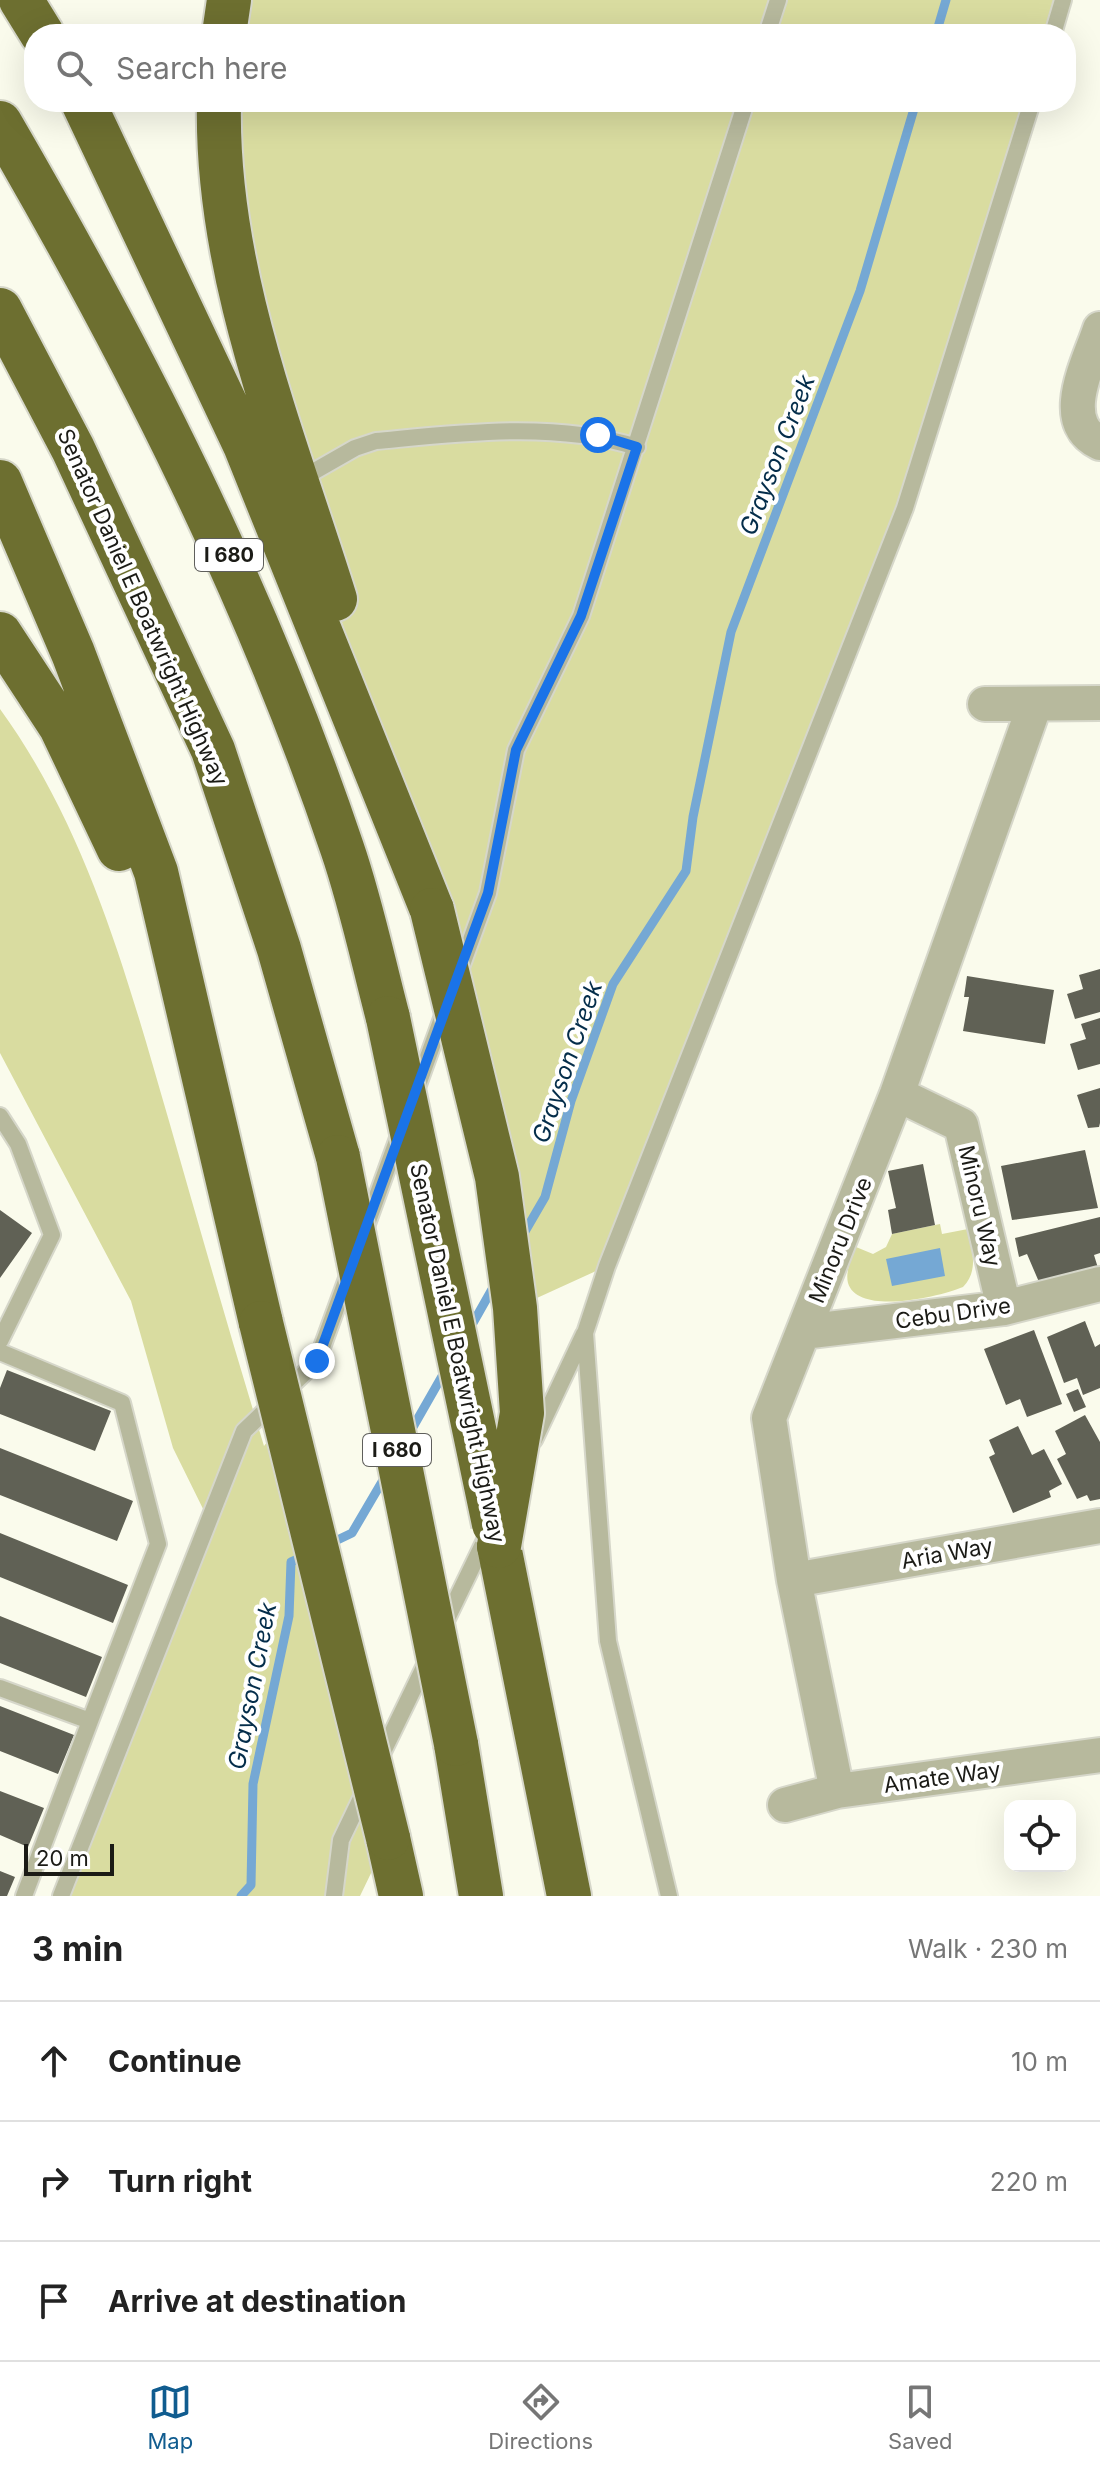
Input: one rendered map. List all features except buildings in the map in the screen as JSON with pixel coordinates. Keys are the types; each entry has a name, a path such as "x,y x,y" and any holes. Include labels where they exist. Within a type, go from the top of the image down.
{"highway":[{"path":"21,0 36,24"},
{"path":"225,24 229,0"},
{"path":"88,112 245,445 283,490"},
{"path":"220,112 229,234 283,490 432,910 497,1177 515,1308 522,1413 499,1546"},
{"name":"Senator Daniel E Boatwright Highway","path":"0,123 94,284 228,554 342,849 388,1018 569,1896"},
{"name":"Senator Daniel E Boatwright Highway","path":"0,310 73,449 213,750 279,949 338,1157 456,1744 481,1896"},
{"path":"0,482 73,653 156,872 261,1323 401,1896"},
{"path":"0,634 61,727 113,832 198,1051"}],"street":[{"path":"1091,435 1077,415 1077,399 1100,329"},
{"path":"985,704 1100,703"},
{"name":"Minoru Drive","path":"837,1791 794,1580 769,1418 897,1094 1035,704"},
{"name":"Minoru Way","path":"897,1094 961,1125 1004,1308"},
{"name":"Cebu Drive","path":"803,1332 1004,1308 1100,1284"},
{"name":"Aria Way","path":"794,1580 1100,1526"},
{"name":"Amate Way","path":"785,1805 837,1791 1100,1755"}],"lane":[{"path":"770,24 778,0"},
{"path":"1056,24 1063,0"},
{"path":"61,1896 244,1431 317,1361 488,893 516,750 581,616 743,112"},
{"path":"334,1896 341,1840 585,1333 607,1266 905,508 1029,112"},
{"path":"283,490 355,448 376,441 538,431 598,435 637,447"},
{"path":"0,1116 18,1144 52,1235 0,1341"},
{"path":"585,1333 608,1641 669,1896"},
{"path":"0,1352 122,1403 158,1544 24,1896"},
{"path":"0,1688 90,1721"}],"green space":[{"path":"229,0 1063,0 1056,24 225,24"},
{"path":"220,112 1029,112 905,508 607,1266 515,1308 432,910 253,338"},
{"path":"0,709 58,805 81,855 121,961 264,1446 285,1419 388,1838 360,1896 61,1896 210,1523 173,1448 131,1301 0,1053"},
{"path":"940,1224 942,1234 968,1229 973,1267 963,1287 900,1301 867,1299 855,1293 848,1283 847,1274 856,1247 873,1254 886,1247 892,1234"}],"water":[{"path":"940,1248 945,1276 892,1286 886,1259"}],"waterway":[{"name":"Grayson Creek","path":"939,24 946,0"},
{"name":"Grayson Creek","path":"520,1240 545,1197 571,1101 613,984 686,871 693,817 731,632 860,291 913,112"},
{"name":"Grayson Creek","path":"469,1330 495,1284"},
{"name":"Grayson Creek","path":"409,1434 445,1371"},
{"name":"Grayson Creek","path":"329,1544 352,1533 386,1475"},
{"name":"Grayson Creek","path":"241,1896 251,1885 253,1784 289,1616 291,1562 305,1556"}],"route":[{"path":"317,1361 488,893 516,750 581,616 637,447 598,435"}]}
